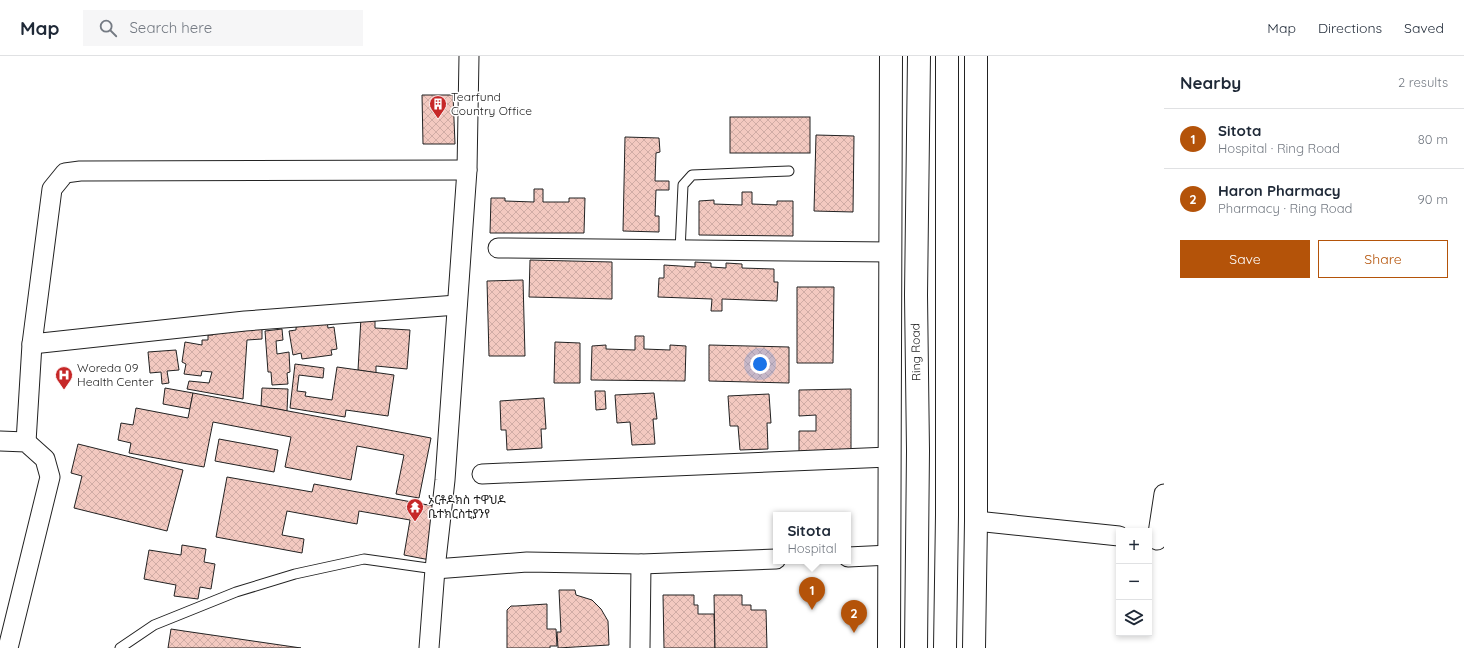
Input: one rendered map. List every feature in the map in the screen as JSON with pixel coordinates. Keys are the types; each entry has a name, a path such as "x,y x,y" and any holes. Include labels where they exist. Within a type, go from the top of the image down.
{"main road":[{"path":"889,648 891,56"},
{"name":"Ring Road","path":"916,648 918,450 916,295 919,56"},
{"path":"945,648 947,515 947,56"},
{"path":"974,648 976,521 976,56"}],"street":[{"path":"429,648 434,569 445,480 467,170 469,56"},
{"path":"26,442 32,344 52,189 64,173 80,171 467,170"},
{"path":"498,248 891,252"},
{"path":"32,344 245,321 457,305"},
{"path":"0,441 26,442 45,459 50,477 8,648"},
{"path":"482,474 889,457"},
{"path":"1157,540 1164,494"},
{"path":"976,521 1116,536"},
{"path":"851,557 890,555"},
{"path":"434,569 527,562 641,564 773,559"},
{"path":"640,648 641,564"}],"lane":[{"path":"680,251 683,185 692,175 789,171"},
{"path":"120,648 154,625 236,592 295,574 364,559 434,569"}],"building":[{"name":"Tearfund Country Office","path":"422,95 453,95 455,144 423,144"},
{"path":"730,117 810,117 810,153 730,153"},
{"path":"816,135 854,136 853,212 814,211"},
{"path":"625,137 659,138 660,152 656,153 655,181 669,181 669,190 656,190 655,216 659,216 659,232 623,231"},
{"path":"534,189 543,189 543,202 569,202 569,198 585,198 584,233 490,233 491,198 505,198 505,201 534,202"},
{"path":"742,192 752,192 752,204 777,205 777,201 793,201 793,236 699,235 699,201 714,200 714,204 742,205"},
{"path":"530,260 612,262 612,299 529,297"},
{"path":"695,262 711,263 711,267 726,268 726,263 742,264 742,268 774,269 774,282 778,282 777,301 722,299 722,311 711,311 712,299 658,297 659,278 664,278 664,265 695,267"},
{"path":"523,280 525,356 489,356 487,281"},
{"path":"797,287 834,287 833,363 797,363"},
{"path":"361,318 375,318 375,328 410,330 407,369 376,366 376,373 358,370"},
{"path":"327,322 328,328 334,327 337,349 331,350 332,355 302,359 301,353 293,355 289,331 296,330 296,327"},
{"path":"262,324 262,339 247,340 243,399 187,389 189,381 209,383 212,372 202,371 201,376 184,374 186,364 182,362 185,342 202,345 202,340 208,340 208,335 213,335 213,328"},
{"path":"282,329 283,340 276,341 277,354 289,352 290,372 287,373 288,384 272,385 271,372 268,372 265,331"},
{"path":"635,336 644,336 644,349 670,350 670,345 686,346 685,381 591,380 592,346 606,345 606,349 635,350"},
{"path":"555,342 580,343 580,383 554,383"},
{"path":"709,345 789,347 789,383 709,381"},
{"path":"176,350 179,370 167,371 169,383 162,384 161,372 150,373 148,352"},
{"path":"295,364 324,368 323,378 299,375 297,391 306,392 305,396 332,400 337,367 394,375 388,416 346,410 345,417 290,408"},
{"path":"165,388 193,393 190,409 163,404"},
{"path":"262,388 288,389 287,411 261,406"},
{"path":"851,389 851,455 799,456 799,431 816,431 816,415 799,416 799,390"},
{"path":"595,391 605,391 606,409 596,410"},
{"path":"193,393 431,438 419,498 396,494 404,455 357,446 351,480 285,467 291,437 213,422 204,467 129,453 131,443 118,440 121,423 133,425 136,408 188,418"},
{"path":"654,393 657,419 653,419 655,444 632,445 630,422 617,423 615,395"},
{"path":"769,394 771,423 767,423 768,449 740,450 738,426 730,426 728,396"},
{"path":"544,398 546,429 541,429 542,448 507,450 506,430 501,430 500,401"},
{"path":"219,439 278,450 274,472 215,461"},
{"path":"78,444 183,470 167,531 74,508 82,476 71,473"},
{"path":"227,477 312,492 314,484 439,507 430,560 404,555 410,520 359,511 357,524 287,511 282,535 304,539 302,553 216,537"},
{"path":"182,545 206,549 204,562 215,564 211,589 200,587 198,599 174,596 176,585 144,579 149,550 181,555"},
{"path":"559,590 575,590 576,595 592,600 601,609 608,621 609,645 558,648 557,632 561,632"},
{"path":"663,595 694,595 694,605 698,605 698,614 714,614 715,648 664,648"},
{"path":"714,595 742,595 742,605 751,605 751,610 766,610 767,648 715,648"},
{"path":"547,604 547,629 556,629 557,646 550,646 550,648 507,648 507,610 511,606"},
{"path":"171,629 184,631 301,648 168,648"}],"place":[{"name":"Tearfund Country Office","path":"438,119"},
{"name":"Woreda 09 Health Center","path":"64,390"},
{"name":"ኦርቶዶክስ ተዋህዶ ቤተክርስቲያንየ","path":"415,522"},
{"name":"Sitota","path":"812,610"},
{"name":"Haron Pharmacy","path":"854,633"}]}
